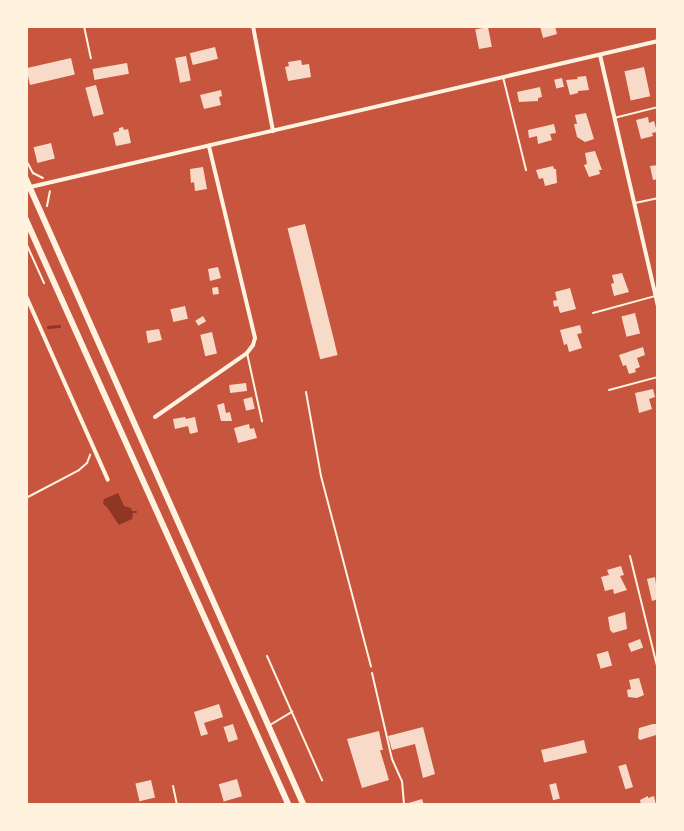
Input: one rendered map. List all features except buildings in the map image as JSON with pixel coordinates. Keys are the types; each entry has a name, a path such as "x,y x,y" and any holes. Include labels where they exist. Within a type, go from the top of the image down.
{"main road":[{"path":"26,178 28,188 304,805"},
{"path":"26,219 290,805"}],"street":[{"path":"253,26 273,131"},
{"path":"28,188 658,41"},
{"path":"600,54 632,203 658,306"},
{"path":"155,416 247,353 254,345 255,338 209,146"},
{"path":"26,296 108,480"}],"lane":[{"path":"503,77 526,170"},
{"path":"614,118 658,106"},
{"path":"632,203 658,198"},
{"path":"593,314 655,296"},
{"path":"247,353 262,421"},
{"path":"609,390 658,377"},
{"path":"630,556 658,670"},
{"path":"267,656 322,780"},
{"path":"372,673 392,759 402,781 404,805"},
{"path":"268,726 292,712"},
{"path":"173,786 178,805"}],"path":[{"path":"84,26 91,58"},
{"path":"26,243 44,284"},
{"path":"306,392 321,476 372,673"},
{"path":"26,498 79,470 87,463 90,455"}],"shaded area":[{"path":"118,493 124,506 131,508 133,514 132,519 119,525 103,504 104,499"}],"waterway":[{"path":"48,327 59,326"}]}
